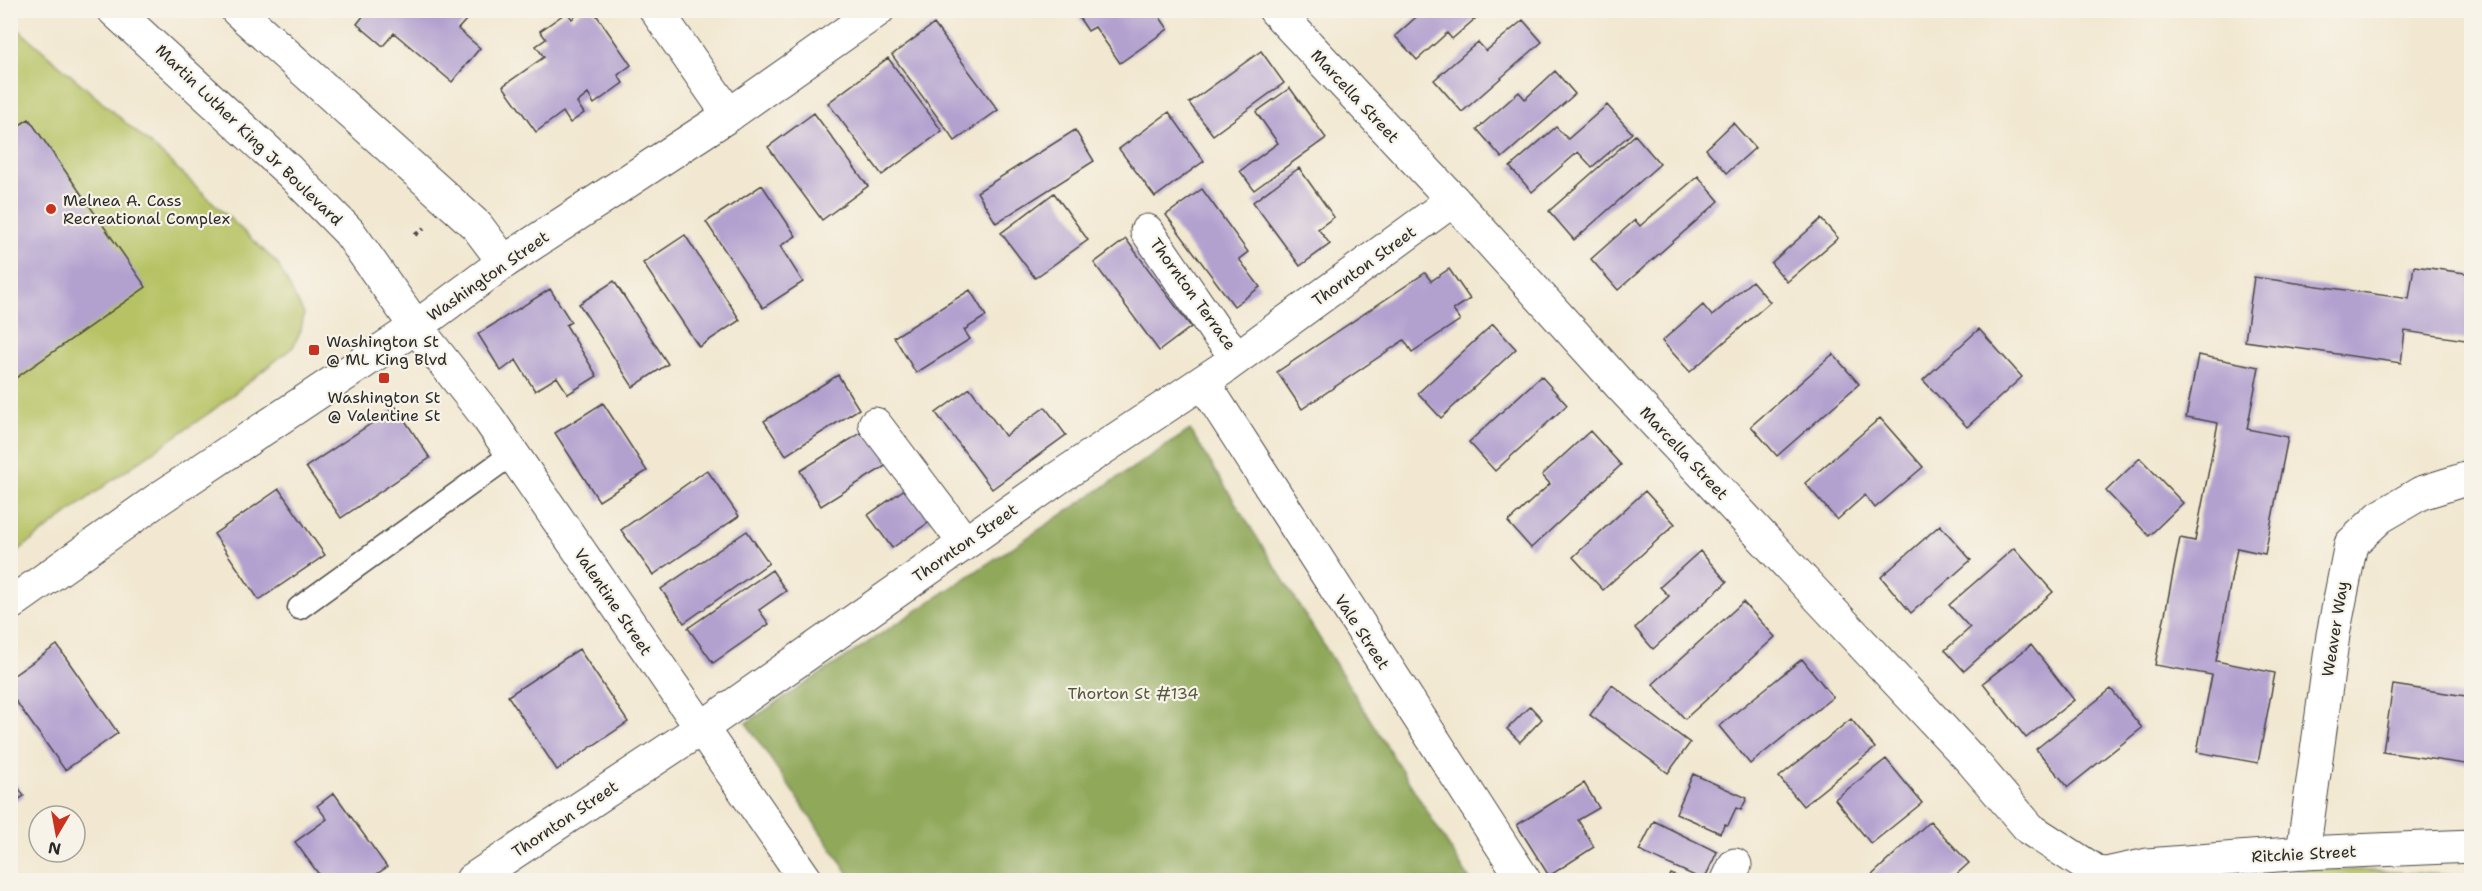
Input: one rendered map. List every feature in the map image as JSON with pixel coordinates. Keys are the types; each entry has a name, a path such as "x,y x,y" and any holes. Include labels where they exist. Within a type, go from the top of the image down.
{"street":[{"name":"Martin Luther King Jr Boulevard","path":"114,10 281,163 349,231 416,327"},
{"path":"237,10 477,226 504,262"},
{"path":"656,10 729,114"},
{"name":"Washington Street","path":"10,604 157,500 416,327 504,262 729,114 878,10"},
{"name":"Marcella Street","path":"1275,10 1453,200 1621,386 1972,761 2030,830 2098,878"},
{"name":"Thornton Street","path":"472,880 700,729 965,543 1203,382 1453,200"},
{"name":"Thornton Terrace","path":"1147,231 1217,333 1239,357"},
{"name":"Valentine Street","path":"416,327 488,418 806,880"},
{"name":"Vale Street","path":"1203,382 1524,880"},
{"path":"875,424 965,543"},
{"name":"Weaver Way","path":"2303,853 2333,635 2351,544 2380,518 2421,493 2472,477"},
{"name":"Ritchie Street","path":"2098,878 2147,865 2303,853 2472,846"}],"lane":[{"path":"299,608 512,454"}],"path":[{"path":"415,235 424,228"}],"green space":[{"name":"Melnea A. Cass Recreational Complex","path":"11,23 165,157 277,263 304,314 301,330 293,347 212,411 111,481 11,556"},
{"name":"Thorton St #134","path":"1190,430 1470,880 853,880 746,723"},
{"path":"2313,868 2472,876 2471,880 2246,880"}],"building":[{"path":"358,10 454,10 466,20 458,29 480,48 452,82 394,33 383,46 357,24 364,15"},
{"path":"583,10 593,10 631,65 618,75 623,83 594,104 588,94 577,103 584,113 570,123 563,112 536,132 503,86 544,57 536,46 546,39 540,31 567,12 572,19"},
{"path":"1074,10 1155,10 1168,29 1120,63 1095,27 1088,31"},
{"path":"1424,10 1485,10 1452,39 1447,33 1417,60 1395,36"},
{"path":"1523,20 1542,42 1462,112 1434,80 1478,42 1486,51"},
{"path":"934,24 998,110 955,141 892,55"},
{"path":"1261,51 1284,83 1213,135 1189,103"},
{"path":"888,58 942,131 882,175 828,103"},
{"path":"1555,71 1575,94 1502,158 1477,129 1519,92 1525,99"},
{"path":"1290,88 1326,138 1254,190 1240,171 1278,143 1256,112"},
{"path":"1607,105 1632,133 1592,167 1578,152 1532,192 1510,167 1556,127 1568,139"},
{"path":"1169,112 1204,161 1155,197 1119,149"},
{"path":"814,113 868,186 822,220 768,147"},
{"name":"Melnea A. Cass Recreational Complex","path":"29,119 146,287 10,382 10,131"},
{"path":"1733,123 1755,148 1727,173 1706,149"},
{"path":"1075,130 1094,161 996,223 977,192"},
{"path":"1635,135 1660,164 1574,240 1549,211"},
{"path":"1299,168 1334,217 1318,229 1330,244 1300,266 1253,202"},
{"path":"1698,176 1719,201 1618,290 1591,259 1635,220 1640,226"},
{"path":"762,185 796,236 780,246 803,282 763,308 706,222"},
{"path":"1202,189 1248,252 1239,259 1260,287 1234,306 1166,215"},
{"path":"1054,193 1088,240 1035,278 1001,233"},
{"path":"1821,219 1838,238 1787,282 1771,263"},
{"path":"685,235 740,320 699,347 643,263"},
{"path":"1126,239 1191,327 1159,351 1094,263"},
{"path":"2414,266 2472,274 2472,341 2405,331 2401,363 2245,341 2254,277 2409,299"},
{"path":"1449,269 1470,299 1453,310 1460,320 1412,352 1404,340 1302,409 1277,372 1425,273 1431,281"},
{"path":"614,281 668,364 633,387 579,304"},
{"path":"1752,281 1770,302 1690,372 1662,341 1703,305 1712,316"},
{"path":"550,289 571,322 566,325 597,376 568,394 557,377 535,391 516,360 501,371 478,334"},
{"path":"970,290 986,316 964,330 970,339 916,373 894,337"},
{"path":"1493,324 1516,349 1441,418 1418,393"},
{"path":"1979,329 2022,377 1967,427 1923,380"},
{"path":"1833,354 1859,384 1777,456 1751,426"},
{"path":"2198,355 2259,367 2247,429 2288,437 2265,554 2237,548 2216,661 2275,673 2258,763 2197,752 2212,675 2155,665 2180,538 2195,541 2218,423 2186,417"},
{"path":"838,375 859,409 786,455 764,421"},
{"path":"1541,376 1567,405 1495,471 1469,442"},
{"path":"970,388 1005,436 1045,407 1066,435 992,489 936,413"},
{"path":"603,403 647,471 599,501 555,433"},
{"path":"396,407 430,458 341,518 306,467"},
{"path":"1880,418 1923,467 1875,508 1865,495 1837,520 1805,483"},
{"path":"875,424 895,460 821,506 800,471"},
{"path":"1590,431 1621,465 1531,548 1508,522 1550,484 1542,475"},
{"path":"2140,458 2183,503 2149,536 2106,491"},
{"path":"707,470 739,516 653,575 621,530"},
{"path":"912,484 935,518 892,548 868,515"},
{"path":"279,489 325,555 259,600 214,534"},
{"path":"1645,491 1675,524 1603,590 1573,557"},
{"path":"1940,525 1971,560 1911,613 1881,577"},
{"path":"747,531 769,563 684,623 661,589"},
{"path":"2014,548 2053,592 1964,671 1945,650 1970,628 1949,605"},
{"path":"1700,551 1727,582 1653,649 1635,628 1669,596 1660,587"},
{"path":"772,570 786,591 759,610 769,624 713,663 688,628"},
{"path":"1743,602 1775,637 1685,719 1653,684"},
{"path":"57,645 118,733 65,770 10,693 10,678"},
{"path":"2031,645 2074,700 2026,738 1983,683"},
{"path":"579,649 628,722 557,770 508,696"},
{"path":"1802,659 1833,697 1750,764 1719,726"},
{"path":"1612,685 1690,743 1668,773 1590,715"},
{"path":"2393,685 2472,697 2472,765 2383,752"},
{"path":"2111,689 2142,728 2068,787 2036,749"},
{"path":"1530,706 1542,719 1520,742 1507,729"},
{"path":"1851,719 1875,748 1803,806 1779,777"},
{"path":"1886,759 1922,803 1871,844 1835,799"},
{"path":"1693,774 1747,798 1741,810 1736,808 1728,825 1725,824 1720,833 1676,813"},
{"path":"10,775 24,796 10,805"},
{"path":"1584,783 1599,808 1578,820 1594,847 1549,876 1517,825"},
{"path":"334,793 387,867 368,880 323,880 295,842 327,819 317,806"},
{"path":"1654,821 1717,852 1704,880 1639,851"},
{"path":"1930,821 1969,863 1950,880 1877,880 1872,875"},
{"path":"1671,874 1685,880 1668,880"}],"place":[{"name":"Melnea A. Cass Recreational Complex","path":"51,209"},
{"name":"Washington St @ ML King Blvd","path":"314,350"},
{"name":"Washington St @ Valentine St","path":"384,378"}]}
